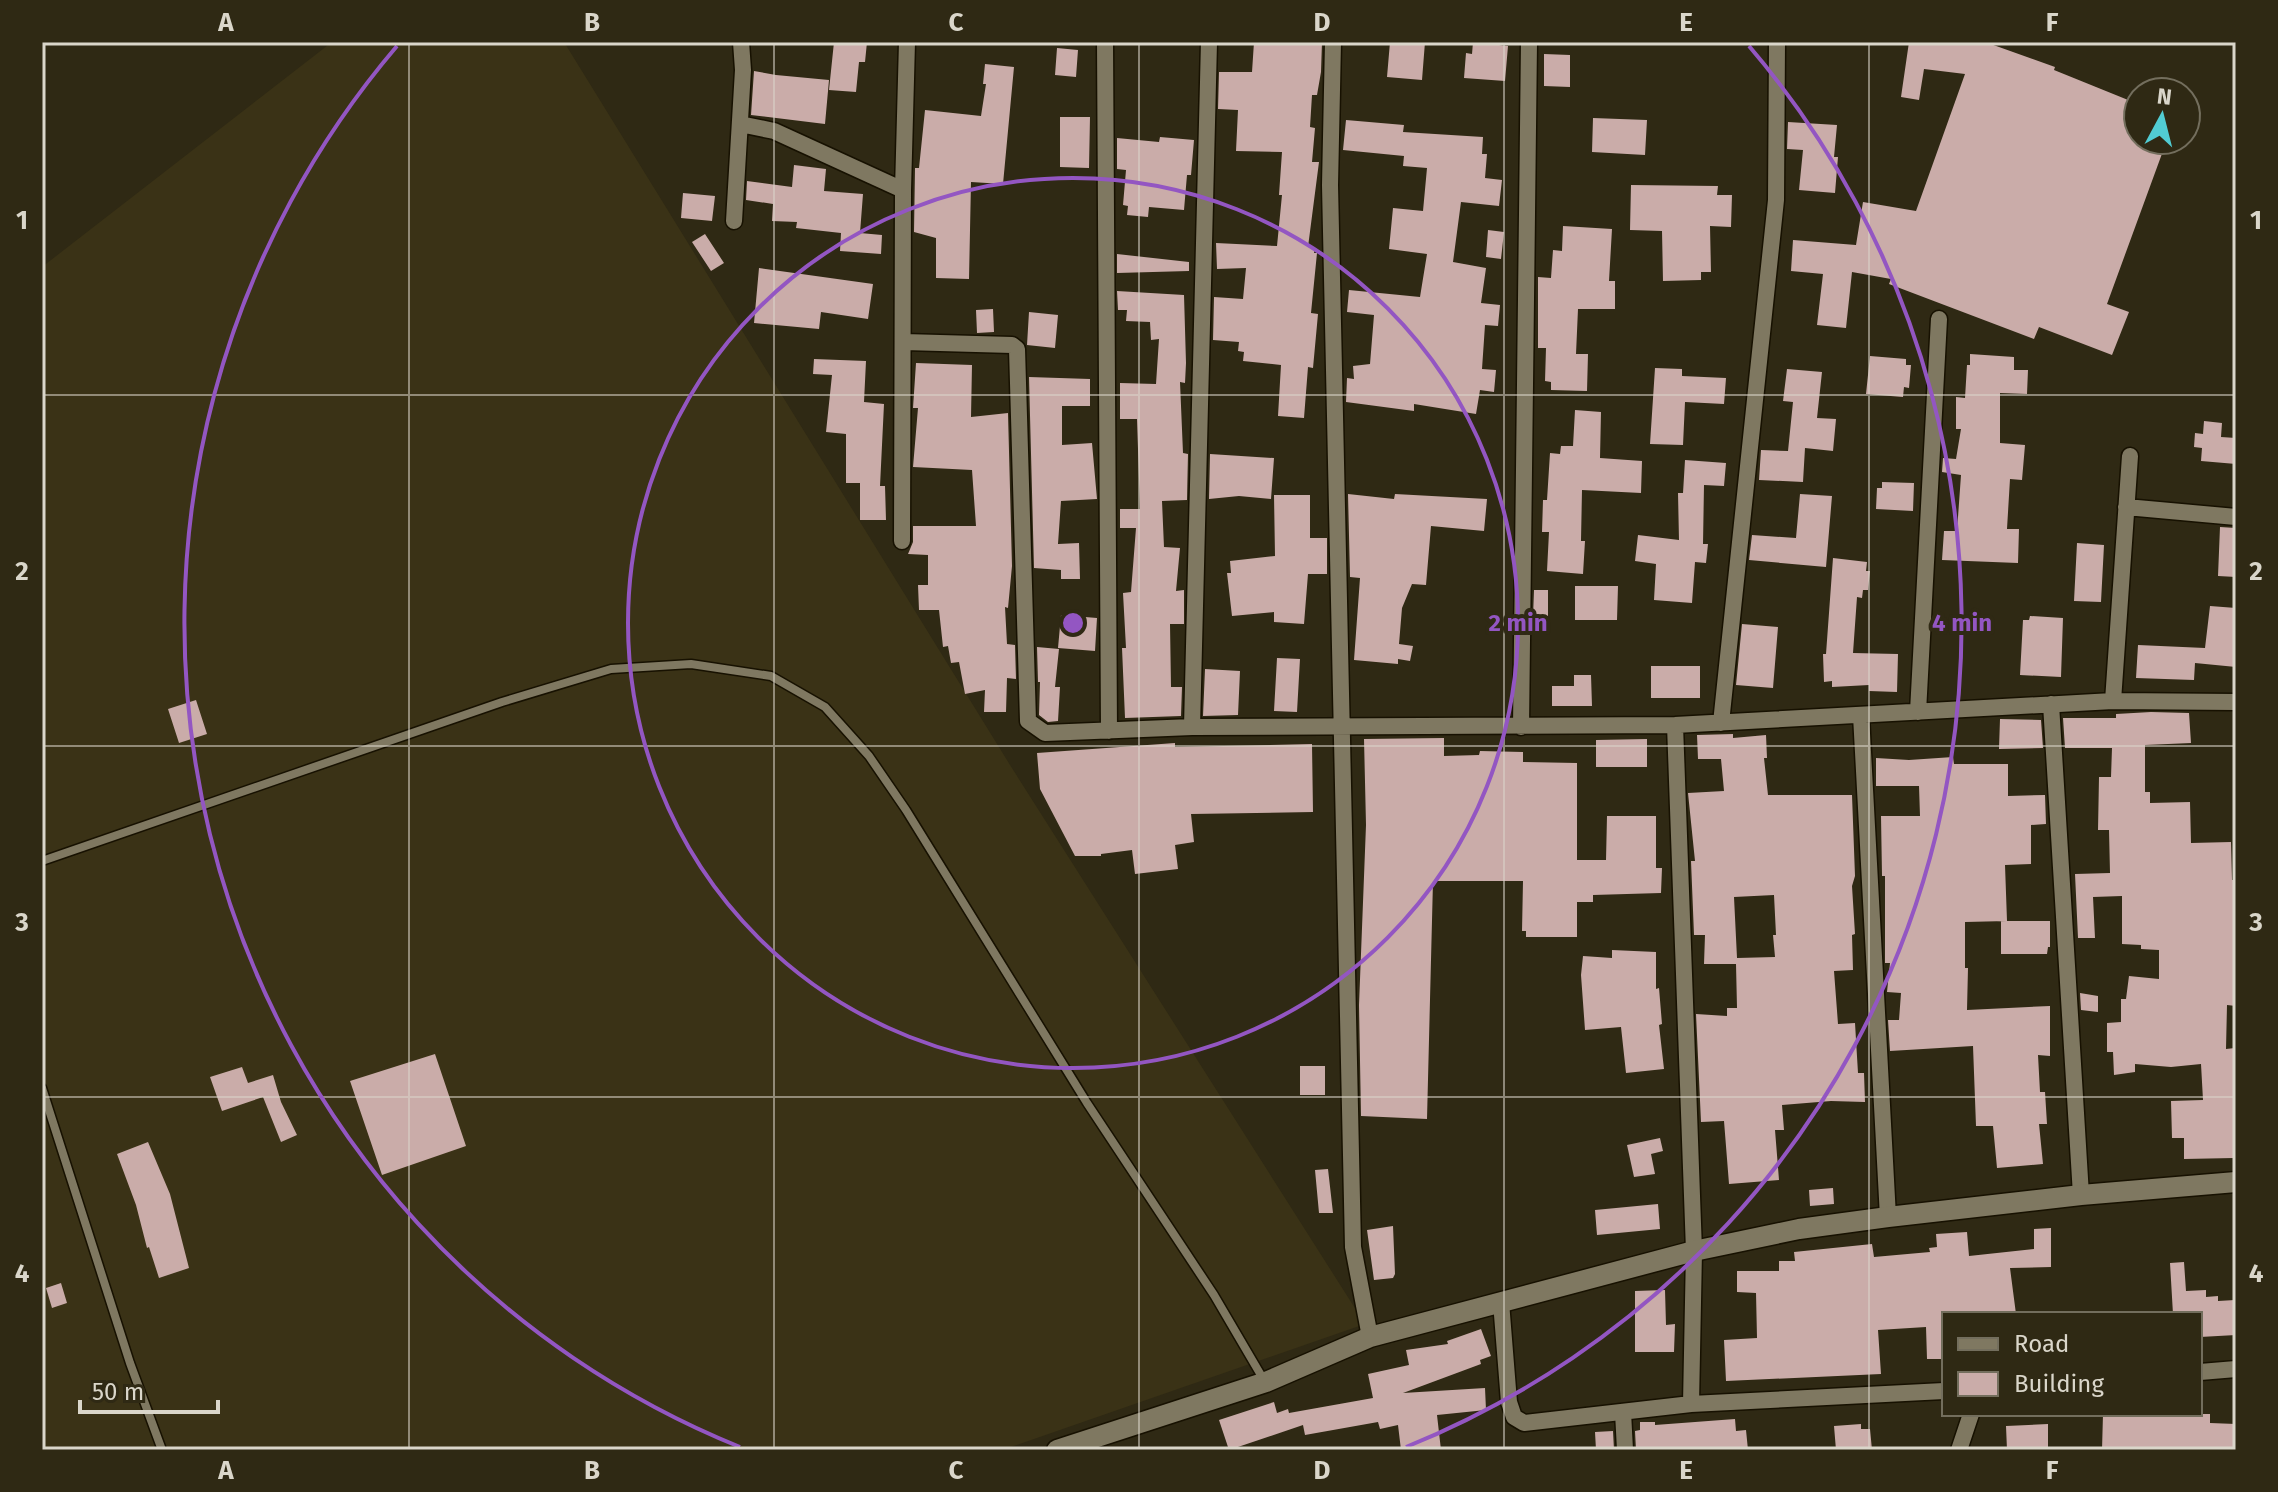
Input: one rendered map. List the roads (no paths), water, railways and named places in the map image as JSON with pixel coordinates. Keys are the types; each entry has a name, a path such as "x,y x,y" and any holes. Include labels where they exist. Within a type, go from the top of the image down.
{"street":[{"path":"734,221 743,70 741,42"},
{"path":"902,541 903,190 907,42"},
{"path":"1105,42 1109,731"},
{"path":"1192,727 1209,42"},
{"path":"1333,42 1330,185 1353,1247 1370,1337"},
{"path":"1521,727 1529,42"},
{"path":"1721,723 1776,200 1777,42"},
{"path":"740,124 774,131 903,190"},
{"path":"1918,712 1939,319"},
{"path":"904,342 1012,345 1017,349 1028,721 1045,733 1192,727 1675,725 2113,701 2236,702"},
{"path":"2113,701 2130,456"},
{"path":"2126,507 2236,517"},
{"path":"2051,704 2081,1195"},
{"path":"1861,715 1888,1217"},
{"path":"1675,725 1694,1251 1691,1404"},
{"path":"1057,1450 1266,1382 1370,1337 1694,1251 1799,1229 1888,1217 2081,1195 2236,1182"},
{"path":"1501,1302 1509,1402 1514,1417 1524,1423 1691,1404 1942,1391"},
{"path":"2202,1372 2236,1369"},
{"path":"1623,1412 1625,1450"},
{"path":"1959,1450 1970,1416"}],"lane":[{"path":"42,861 502,702 611,669 691,664 771,676 825,707 869,756 906,810 1087,1103 1214,1295 1266,1382"},
{"path":"42,1088 130,1363 162,1450"}]}
